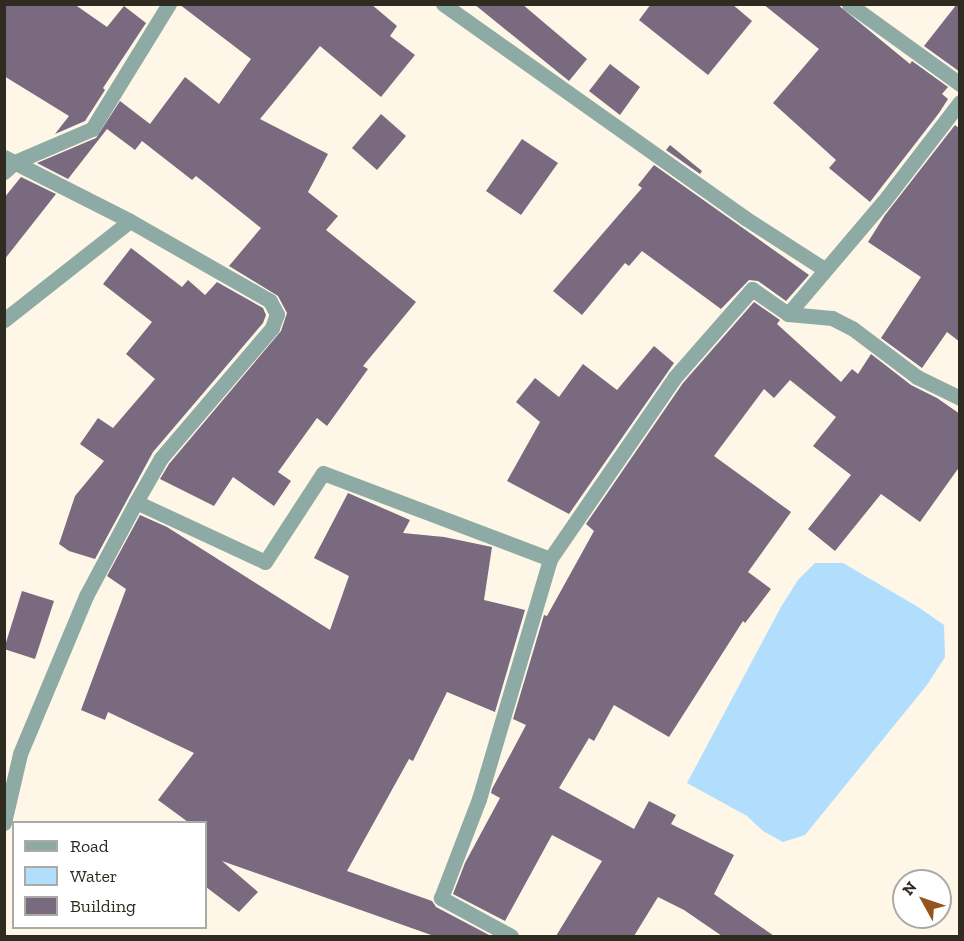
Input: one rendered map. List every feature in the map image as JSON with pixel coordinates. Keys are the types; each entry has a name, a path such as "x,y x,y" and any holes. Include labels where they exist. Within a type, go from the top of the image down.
{"street":[{"path":"8,164 92,129 169,4"},
{"path":"443,4 745,218 824,269"},
{"path":"849,4 960,84"},
{"path":"788,314 884,201 960,102"},
{"path":"4,823 20,754 86,596 136,502 161,458 272,328 278,314 270,301 130,221 8,164"},
{"path":"4,320 130,221"},
{"path":"512,936 441,898 479,799 550,559 675,377 752,289 788,314 820,315 842,323 917,377 960,398"},
{"path":"136,502 265,562 323,473 550,559"}],"water":[{"path":"815,563 843,563 944,625 945,657 927,685 805,835 783,842 763,831 747,816 687,783 781,607 798,580"}],"building":[{"path":"4,4 74,4 107,27 124,6 146,23 103,88 105,90 85,121 55,134 69,116 4,76"},
{"path":"179,4 371,4 397,26 390,36 415,55 381,97 320,46 260,119 328,154 308,192 338,216 326,230 416,302 363,366 368,369 327,426 317,418 278,472 291,481 274,506 233,477 214,506 160,479 169,464 281,331 287,313 278,296 229,266 261,228 196,176 192,180 142,141 135,150 107,129 68,179 37,163 96,138 120,101 150,124 185,77 219,104 251,59"},
{"path":"474,4 522,4 587,59 569,81"},
{"path":"651,4 732,4 752,21 708,75 639,20"},
{"path":"763,4 837,4 910,64 912,61 948,87 942,94 948,99 939,113 870,202 829,168 836,160 773,103 819,49"},
{"path":"957,4 960,4 960,72 924,46"},
{"path":"610,64 640,87 620,115 589,91"},
{"path":"381,114 406,136 377,170 352,148"},
{"path":"955,125 960,129 960,342 947,332 922,368 881,338 921,277 868,242 885,215"},
{"path":"522,139 558,163 521,215 486,191"},
{"path":"670,145 702,171 700,174 666,150"},
{"path":"654,165 809,275 786,301 758,281 749,280 721,309 642,251 629,266 625,263 582,315 553,291 642,188 638,185"},
{"path":"21,177 56,194 4,260 4,198"},
{"path":"131,248 182,287 188,280 205,295 217,282 263,308 266,315 263,323 153,452 95,559 69,551 59,544 75,496 104,461 80,444 98,418 113,428 155,379 126,354 152,322 103,284"},
{"path":"754,302 780,320 777,324 841,382 852,369 858,374 871,354 911,385 937,398 960,414 960,466 920,522 881,494 835,551 808,529 851,475 813,446 836,417 790,380 774,398 764,389 714,456 791,512 748,572 771,589 745,623 743,621 669,737 614,705 594,741 589,738 559,788 634,829 649,801 676,815 671,824 734,855 714,894 774,936 722,936 684,910 658,897 634,936 556,936 602,861 552,835 505,921 453,894 465,863 500,798 491,793 492,789 526,725 513,719 544,615 547,616 594,531 586,524 683,383"},
{"path":"654,346 674,363 569,514 507,481 540,422 516,402 535,378 559,397 583,364 617,390"},
{"path":"348,493 410,520 403,533 444,537 492,547 484,600 525,610 495,712 447,692 413,761 409,759 347,871 432,901 436,907 491,936 434,936 222,861 258,892 239,912 207,888 207,821 187,821 158,800 194,753 108,712 105,720 81,710 126,589 107,576 140,515 167,527 330,630 349,576 314,558"},
{"path":"22,591 54,601 35,659 4,649"}]}
